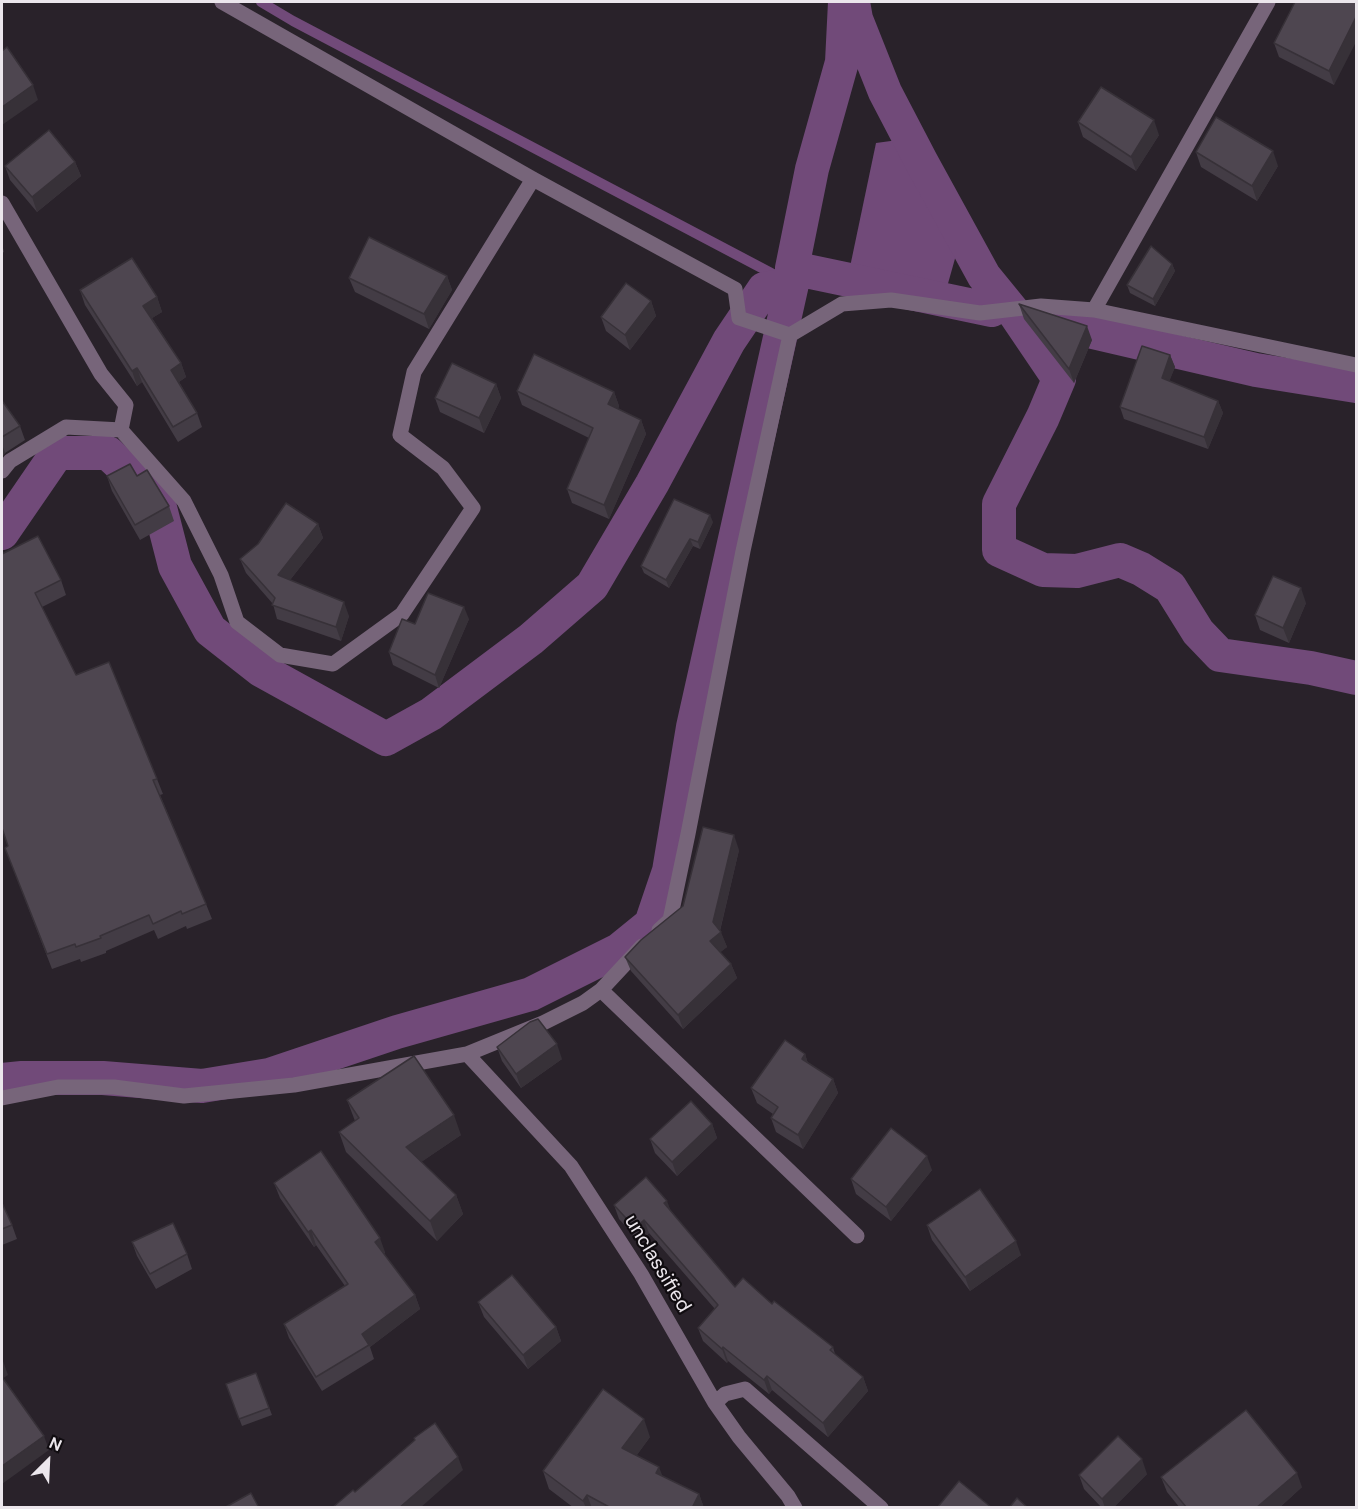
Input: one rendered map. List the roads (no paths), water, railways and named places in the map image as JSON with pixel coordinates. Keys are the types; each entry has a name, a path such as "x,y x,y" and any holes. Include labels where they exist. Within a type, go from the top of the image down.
{"street":[{"path":"222,2 533,179 735,289 739,318 790,335"},
{"path":"1094,310 1268,2"},
{"path":"2,471 10,461 66,427 121,430 184,501 221,575 237,622 280,655 333,664 402,614 473,508 443,468 400,435 414,372 533,179"},
{"path":"2,202 101,374 126,405 121,430"},
{"path":"2,1098 58,1087 114,1087 184,1096 294,1085 467,1054 543,1023 583,1003 601,990 630,957 670,920 742,551 790,335 842,304 891,300 981,313 1041,306 1094,310 1356,365"},
{"path":"601,990 857,1236"},
{"name":"unclassified","path":"467,1054 571,1166 641,1274 715,1403 795,1508"},
{"path":"715,1403 725,1394 745,1389 881,1508"}],"waterway":[{"path":"261,2 792,284"},
{"path":"2,1080 103,1078 202,1086 269,1075 397,1032 531,994 619,950 651,924 669,871 693,727 792,284 792,268 812,169 842,62 845,2"},
{"path":"853,2 856,19 885,92 921,161 984,276 1015,314 1059,379 1043,417 999,504 999,550 1043,570 1077,571 1120,560 1141,569 1170,587 1198,632 1220,655 1311,668 1356,678"},
{"path":"792,268 992,310"},
{"path":"2,533 57,453 108,453 158,500 175,566 210,630 261,670 386,739 431,714 531,639 592,586 652,484 729,341 764,289 792,284"},
{"path":"1041,320 1256,370 1356,386"}]}
